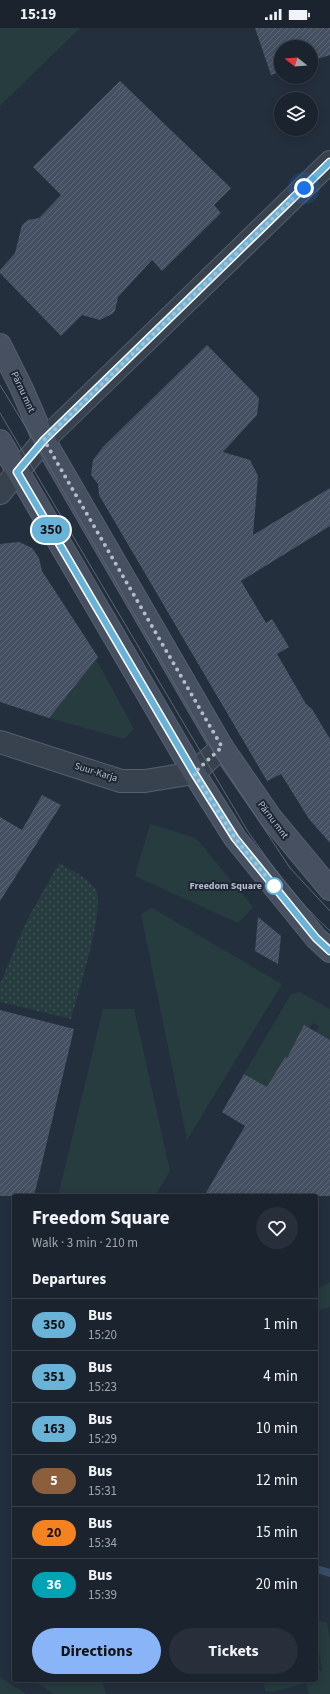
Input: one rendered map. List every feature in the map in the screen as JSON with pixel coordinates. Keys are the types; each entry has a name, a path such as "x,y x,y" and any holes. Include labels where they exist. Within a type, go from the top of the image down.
{"main road":[{"name":"Pärnu mnt","path":"0,345 22,389 44,440 222,747 271,818 330,889"},
{"path":"0,441 194,773 235,838 316,938 330,951"}],"street":[{"path":"0,493 44,440 330,162"},
{"name":"Suur-Karja","path":"0,742 121,780 145,781 194,773"},
{"path":"194,773 222,747"}],"green space":[{"path":"0,28 80,28 0,106"},
{"path":"96,659 134,729 124,739 49,718"},
{"path":"150,824 196,838 253,907 238,923 135,876"},
{"path":"59,863 87,880 95,888 98,898 97,913 90,952 71,1019 0,1002 0,984 26,922"},
{"path":"152,908 282,984 187,1140 141,914"},
{"path":"300,992 330,1009 330,1040 316,1032 319,1026 313,1023 310,1028 304,1025 300,1032 306,1035 291,1060 285,1057 281,1064 287,1068 273,1091 244,1074 291,994"},
{"path":"103,1009 134,1009 170,1171 156,1194 58,1194"},
{"path":"330,1282 330,1307 318,1310 318,1289"},
{"path":"318,1621 327,1623 330,1640 330,1694 309,1694 306,1683 272,1692 265,1691 264,1682 318,1682 318,1671 322,1670 318,1645"},
{"path":"0,1677 26,1694 0,1694"},
{"path":"36,1682 103,1682 106,1694 54,1694"}],"building":[{"path":"255,28 330,28 330,55 318,59 318,40 274,40 274,74 271,75"},
{"path":"120,81 231,188 214,205 221,213 162,271 152,260 118,297 115,311 112,314 100,320 82,315 61,336 0,273 0,270 15,253 22,225 28,220 39,218 61,195 33,167"},
{"path":"207,345 259,398 257,415 223,452 250,460 258,476 253,535 330,488 330,526 241,581 266,623 272,619 289,647 277,654 306,704 312,709 330,739 330,843 309,819 281,774 267,781 99,495 98,484 91,475 93,460 103,447"},
{"path":"19,542 32,548 39,558 42,571 98,657 49,718 0,702 0,544"},
{"path":"42,795 61,805 0,901 0,817 22,830"},
{"path":"258,917 281,936 278,964 255,951"},
{"path":"0,1010 74,1029 34,1194 12,1194 12,1196 0,1196"},
{"path":"304,1025 330,1040 330,1196 318,1196 318,1194 205,1194 245,1126 222,1112 244,1074 267,1087 285,1057 287,1058"}],"waterway":[{"path":"318,1570 330,1573"}],"tram line":[{"path":"0,385 38,447 215,754 290,868 330,911"},
{"path":"0,413 247,830 296,895 330,931"}],"bus line":[{"name":"350","path":"330,162 44,440 17,472 194,773 235,838 316,938 330,951"}],"place":[{"name":"Freedom Square","path":"274,886"}],"route":[{"path":"274,886 235,838 194,773 222,747 44,440 304,188"}]}
